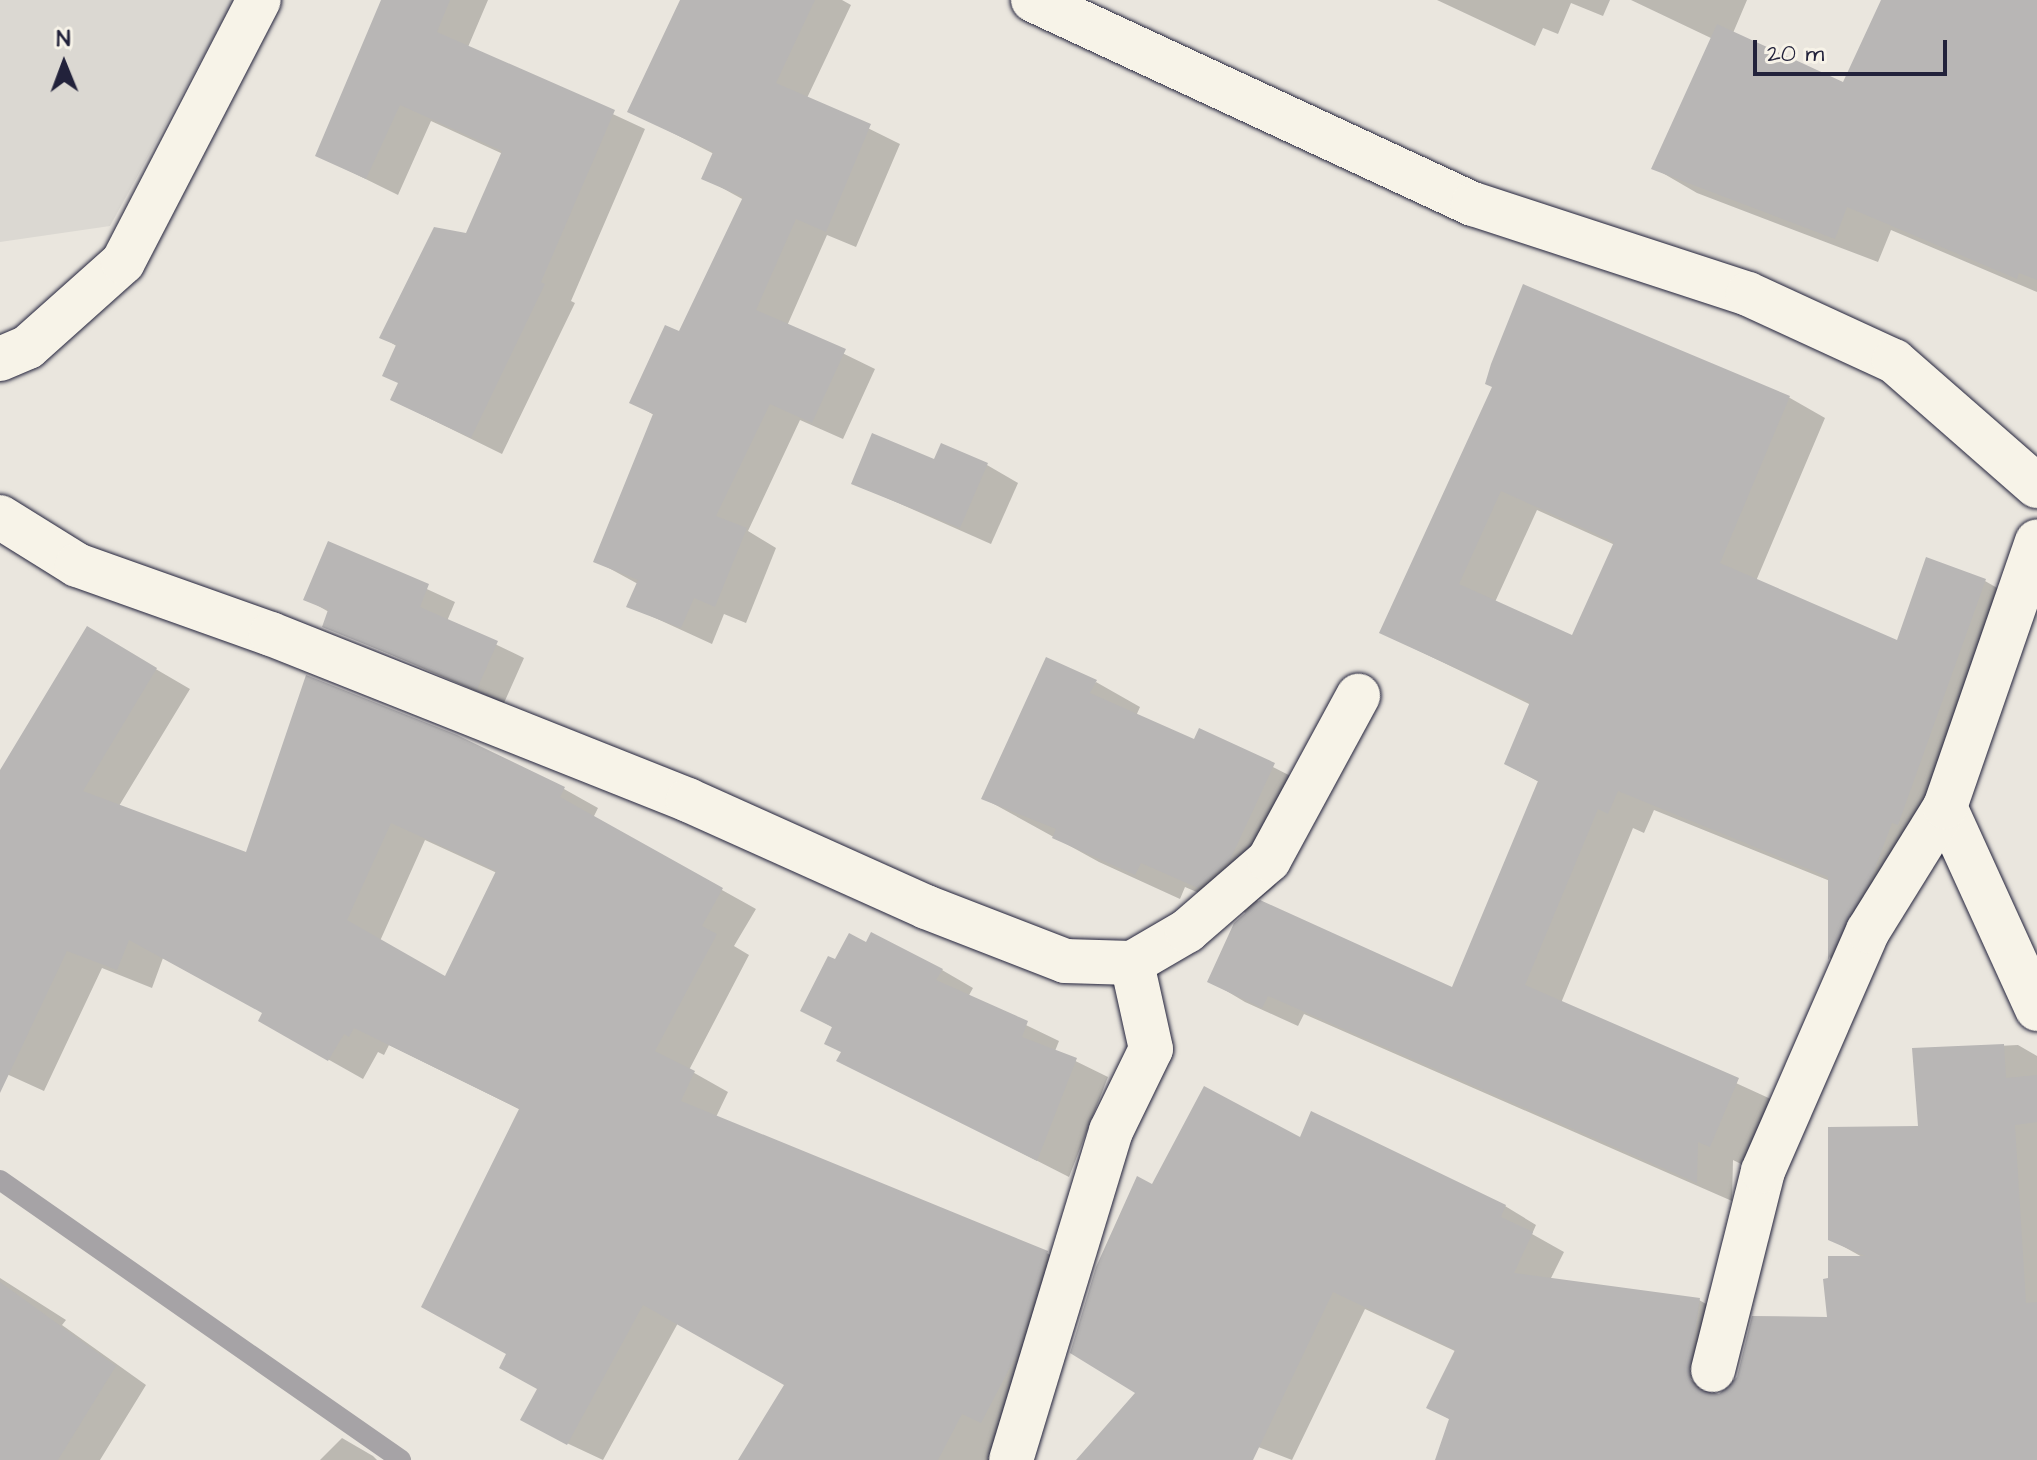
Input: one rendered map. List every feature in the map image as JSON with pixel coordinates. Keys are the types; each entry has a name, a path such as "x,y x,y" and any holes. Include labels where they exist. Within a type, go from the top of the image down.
{"street":[{"path":"0,359 28,347 123,262 259,0"},
{"path":"1033,0 1473,204 1748,294 1894,361 2037,486"},
{"path":"0,517 77,565 271,634 688,800 926,907 1065,961 1132,963 1187,931 1269,860 1358,696"},
{"path":"1713,1370 1763,1171 1868,931 1945,807 2037,541"},
{"path":"1945,807 2037,1009"},
{"path":"1011,1460 1111,1131 1151,1049 1132,963"}],"shaded area":[{"path":"0,0 234,0 110,226 0,242"}],"building":[{"path":"381,0 450,0 437,32 615,110 541,282 545,284 471,438 390,400 398,383 382,376 396,345 379,338 434,227 466,233 502,151 400,105 366,179 315,156"},
{"path":"680,0 815,0 776,83 871,124 826,232 796,219 756,310 846,349 812,423 770,404 716,516 747,528 715,607 694,598 681,628 626,607 638,580 593,562 653,414 629,403 665,325 679,331 743,197 701,179 713,152 627,112"},
{"path":"1881,0 2037,0 2037,280 2019,273 2017,279 1847,207 1835,239 1651,169 1717,24 1843,82"},
{"path":"1523,284 1790,396 1720,563 1897,640 1926,557 1986,579 1898,825 1892,823 1871,879 1828,960 1828,877 1618,791 1608,814 1598,809 1525,985 1739,1078 1710,1147 1698,1142 1697,1183 1268,996 1262,1008 1207,982 1234,923 1260,900 1452,987 1538,781 1504,764 1530,702 1379,633 1492,387 1485,384","holes":["1501,491 1614,542 1572,635 1459,584"]},
{"path":"872,433 934,459 941,443 988,463 960,528 851,484"},
{"path":"328,541 429,584 420,607 498,641 477,689 322,627 328,610 303,600"},
{"path":"87,626 157,668 83,791 246,852 306,675 457,735 565,787 560,797 723,888 702,926 717,934 655,1051 695,1071 681,1101 1048,1251 1017,1354 981,1423 962,1414 938,1460 738,1460 784,1385 643,1305 567,1445 520,1420 537,1389 499,1368 506,1354 421,1307 519,1109 354,1028 349,1037 344,1034 328,1061 258,1021 262,1013 129,940 117,970 67,951 0,1093 0,770","holes":["391,823 496,871 445,976 347,920"]},
{"path":"1046,657 1097,680 1090,693 1194,739 1199,728 1275,763 1230,860 1198,888 1141,863 1135,875 1052,838 1056,829 981,799"},
{"path":"871,932 943,969 936,980 1028,1021 1022,1037 1077,1058 1037,1161 836,1061 841,1052 824,1044 832,1027 800,1011 828,956 835,959 849,933 866,942"},
{"path":"2004,1044 2006,1078 2037,1075 2037,1122 2015,1125 2026,1303 2037,1302 2037,1460 1435,1460 1449,1419 1426,1408 1455,1350 1333,1292 1253,1460 1076,1460 1135,1393 1070,1353 1096,1267 1137,1176 1152,1184 1204,1086 1300,1137 1311,1111 1506,1205 1501,1217 1533,1232 1514,1273 1700,1298 1689,1376 1696,1388 1719,1394 1737,1377 1752,1316 1827,1317 1823,1279 1828,1278 1828,1256 1865,1256 1828,1240 1828,1127 1918,1126 1912,1048"},
{"path":"0,1282 116,1366 58,1460 0,1460"}],"waterway":[{"path":"0,1180 401,1460"}]}
